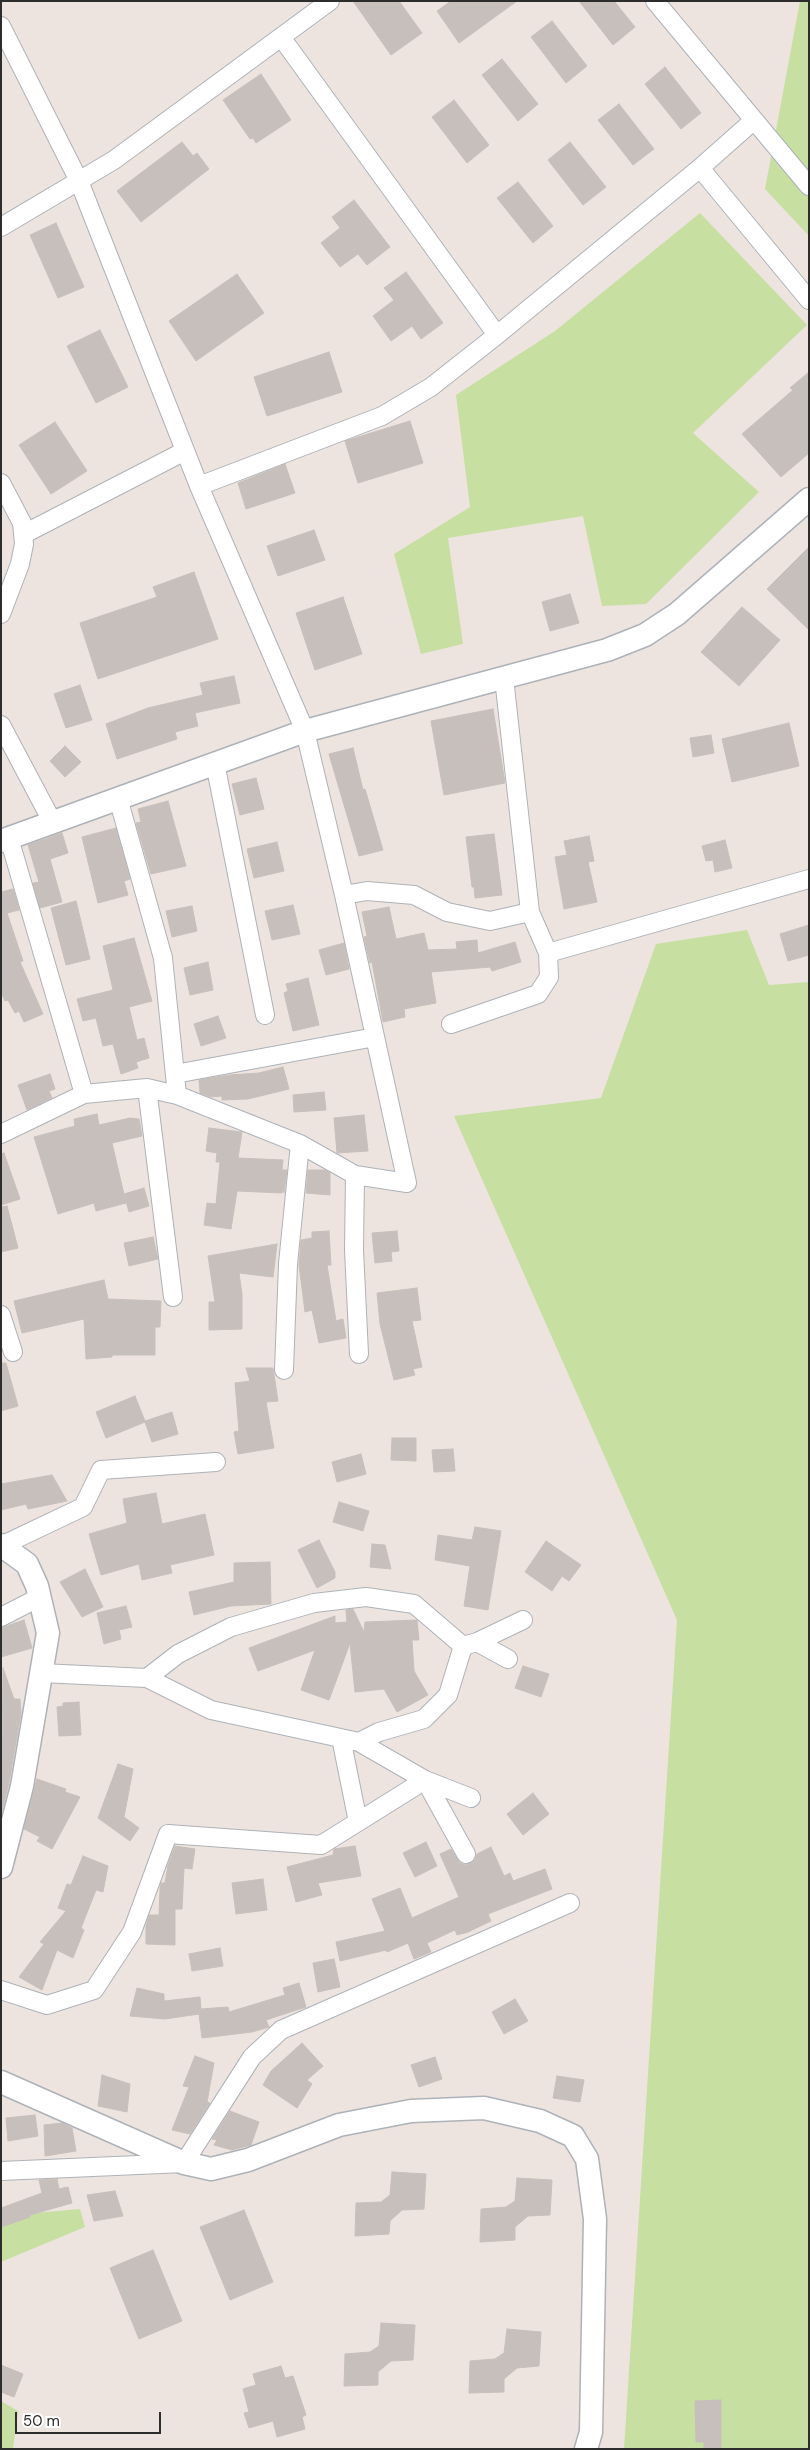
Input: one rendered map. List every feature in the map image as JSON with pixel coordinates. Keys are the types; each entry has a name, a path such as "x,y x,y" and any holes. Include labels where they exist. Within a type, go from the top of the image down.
{"street":[{"path":"655,1 809,186"},
{"path":"1,227 114,160 281,37 319,5"},
{"path":"1,26 79,181 199,486 305,731 344,895 407,1184 355,1175 300,1144 177,1095 147,1088 84,1094 1,1134"},
{"path":"281,37 497,335"},
{"path":"199,486 382,416 431,387 700,168 753,121"},
{"path":"700,168 809,300"},
{"path":"24,534 185,451"},
{"path":"1,483 18,513 24,534 23,554 1,614"},
{"path":"84,1094 5,839 305,731 607,650 645,635 677,614 809,499"},
{"path":"451,1024 538,994 549,976 548,953 530,912 504,678"},
{"path":"1,725 52,823"},
{"path":"215,763 265,1015"},
{"path":"118,798 163,958 177,1095"},
{"path":"548,953 809,879"},
{"path":"344,895 367,891 414,895 447,912 490,921 530,912"},
{"path":"175,1074 375,1037"},
{"path":"147,1088 174,1296"},
{"path":"284,1370 288,1264 300,1144"},
{"path":"355,1175 354,1250 359,1354"},
{"path":"2,1320 13,1352"},
{"path":"1,1867 22,1786 48,1633 40,1597 27,1564 2,1545 83,1507 101,1470 216,1462"},
{"path":"1,1616 40,1597"},
{"path":"147,1678 178,1654 231,1627 314,1603 366,1597 414,1604 470,1644 508,1659"},
{"path":"359,1742 379,1732 424,1719 448,1695 470,1644 523,1620"},
{"path":"41,1672 147,1678 211,1710 359,1742 425,1780 471,1798"},
{"path":"341,1738 358,1822"},
{"path":"1,1990 47,2005 94,1990 132,1932 168,1834 320,1845 425,1780"},
{"path":"425,1780 466,1854"},
{"path":"184,2163 252,2057 281,2030 570,1903"},
{"path":"1,2082 184,2163 211,2169 248,2160 339,2125 412,2111 484,2108 540,2121 574,2136 587,2159 595,2219 591,2432 586,2449"},
{"path":"1,2171 184,2163"}],"green space":[{"path":"800,1 809,1 809,236 765,189"},
{"path":"700,213 807,325 693,433 759,492 646,604 602,606 583,516 448,538 463,644 421,654 394,554 470,507 456,395 555,331"},
{"path":"747,930 769,985 809,982 809,2449 624,2449 677,1620 454,1116 601,1098 656,944"},
{"path":"80,2209 85,2227 1,2262 1,2216"},
{"path":"1,2401 18,2411 13,2449 1,2449"}],"building":[{"path":"353,1 399,1 422,33 391,55"},
{"path":"451,1 517,1 459,43 437,11"},
{"path":"579,1 614,1 635,27 613,45"},
{"path":"552,21 587,66 566,83 531,37"},
{"path":"502,59 538,104 518,121 482,75"},
{"path":"665,67 701,113 681,129 645,84"},
{"path":"261,74 291,120 256,143 253,138 250,139 223,100"},
{"path":"454,100 489,145 467,163 432,117"},
{"path":"619,104 654,149 633,165 598,120"},
{"path":"182,142 193,156 197,153 209,169 141,222 117,191"},
{"path":"570,142 606,187 583,205 548,160"},
{"path":"518,182 553,226 533,243 497,198"},
{"path":"354,200 390,247 367,265 358,254 340,267 321,243 340,228 332,217"},
{"path":"56,223 84,287 58,298 30,235"},
{"path":"406,272 443,323 421,339 412,326 391,341 373,316 394,300 384,288"},
{"path":"237,274 264,313 196,361 169,321"},
{"path":"100,330 128,387 96,403 67,346"},
{"path":"329,352 342,392 267,416 254,377"},
{"path":"809,372 809,453 781,477 742,434 793,390 790,388"},
{"path":"410,421 423,463 358,483 345,441"},
{"path":"55,422 87,471 51,494 19,445"},
{"path":"285,464 295,493 246,509 238,483"},
{"path":"314,530 325,560 278,576 267,546"},
{"path":"809,547 809,630 767,589"},
{"path":"194,572 218,639 98,679 80,623 157,597 153,587"},
{"path":"570,594 579,623 550,631 542,602"},
{"path":"343,597 362,654 315,670 296,613"},
{"path":"742,607 780,640 739,686 701,652"},
{"path":"234,676 240,703 195,713 198,726 175,732 177,739 117,759 106,724 148,708 203,695 200,683"},
{"path":"80,685 92,720 66,728 54,694"},
{"path":"493,709 505,783 444,795 431,721"},
{"path":"789,723 799,766 732,782 722,739"},
{"path":"711,735 714,753 693,757 690,738"},
{"path":"65,746 81,762 65,777 50,761"},
{"path":"353,748 363,790 365,789 383,850 359,856 329,754"},
{"path":"256,778 264,809 240,815 232,784"},
{"path":"168,801 186,866 151,874 136,823 141,822 138,809"},
{"path":"116,828 130,879 124,881 128,895 98,903 82,837"},
{"path":"62,833 68,853 50,859 62,902 40,908 33,883 39,882 28,845"},
{"path":"494,834 502,895 475,898 466,837"},
{"path":"589,836 594,861 588,862 597,902 564,909 555,857 567,855 564,841"},
{"path":"725,840 732,868 715,872 713,860 706,861 702,846"},
{"path":"277,842 284,871 254,878 247,849"},
{"path":"13,889 19,910 7,913 23,961 20,962 43,1014 24,1022 19,1011 15,1013 8,1000 5,1001 1,992 1,892"},
{"path":"76,901 90,959 66,965 51,908"},
{"path":"293,905 300,934 272,940 265,911"},
{"path":"192,906 197,931 172,937 166,911"},
{"path":"389,907 396,939 424,933 428,950 457,949 456,942 477,940 478,953 515,942 521,962 492,971 490,967 431,972 436,1003 404,1009 405,1017 383,1022 372,962 370,963 364,937 367,936 362,912"},
{"path":"809,925 809,955 788,961 780,934"},
{"path":"134,938 152,1001 129,1007 137,1040 144,1038 149,1058 136,1062 138,1068 121,1074 113,1044 103,1046 96,1018 83,1021 77,999 113,990 103,946"},
{"path":"344,943 349,969 326,975 319,950"},
{"path":"208,962 213,990 190,995 184,968"},
{"path":"308,978 319,1025 293,1031 284,993 288,991 286,984"},
{"path":"218,1016 226,1038 201,1046 194,1024"},
{"path":"283,1067 289,1089 248,1099 222,1100 222,1096 211,1097 200,1093 199,1080 259,1073"},
{"path":"50,1074 55,1089 49,1091 52,1098 27,1110 18,1085"},
{"path":"324,1092 326,1110 294,1112 293,1095"},
{"path":"97,1114 99,1125 130,1118 139,1119 142,1136 112,1143 126,1203 96,1211 94,1203 58,1214 34,1137 75,1126 74,1119"},
{"path":"364,1115 368,1151 337,1153 334,1118"},
{"path":"209,1128 242,1132 238,1158 283,1160 282,1170 287,1170 284,1193 283,1188 282,1193 237,1191 231,1229 204,1225 207,1203 216,1204 220,1162 216,1162 217,1153 206,1151"},
{"path":"4,1153 20,1199 1,1205 1,1154"},
{"path":"308,1170 325,1170 330,1173 330,1195 306,1193"},
{"path":"144,1188 149,1206 129,1212 124,1194"},
{"path":"7,1206 18,1248 1,1252 1,1207"},
{"path":"329,1231 331,1265 327,1265 336,1321 343,1319 346,1338 319,1343 312,1310 305,1312 299,1265 301,1240 312,1238 312,1232"},
{"path":"397,1231 399,1251 391,1252 392,1261 375,1263 372,1233"},
{"path":"153,1237 158,1259 129,1266 124,1243"},
{"path":"277,1244 273,1277 239,1273 242,1294 242,1329 209,1330 209,1302 215,1302 208,1256"},
{"path":"104,1280 108,1299 161,1301 160,1327 155,1327 155,1355 112,1355 112,1357 86,1359 84,1319 22,1333 14,1301"},
{"path":"417,1288 421,1320 412,1321 422,1367 413,1369 415,1375 394,1380 380,1324 377,1293"},
{"path":"1,1363 6,1363 18,1406 1,1411"},
{"path":"246,1368 273,1368 278,1401 266,1402 274,1448 238,1454 234,1432 239,1431 235,1383 250,1381"},
{"path":"135,1396 145,1421 172,1412 178,1434 152,1442 145,1422 106,1438 96,1412"},
{"path":"392,1438 416,1438 416,1461 391,1460"},
{"path":"453,1449 455,1471 434,1472 432,1450"},
{"path":"361,1454 366,1474 337,1482 332,1462"},
{"path":"52,1475 67,1501 28,1509 26,1504 1,1510 1,1484"},
{"path":"156,1493 162,1524 205,1514 214,1555 170,1565 172,1573 142,1580 139,1564 101,1575 89,1534 127,1523 123,1499"},
{"path":"339,1502 369,1511 363,1531 333,1522"},
{"path":"475,1527 501,1531 488,1610 464,1606 470,1566 435,1560 438,1535 472,1540"},
{"path":"319,1540 335,1572 335,1578 317,1588 298,1550"},
{"path":"546,1541 581,1565 569,1581 562,1576 552,1591 525,1572"},
{"path":"372,1544 385,1545 391,1569 370,1567"},
{"path":"270,1562 271,1604 231,1606 194,1615 189,1592 234,1582 234,1563"},
{"path":"85,1569 103,1607 82,1617 60,1582"},
{"path":"126,1606 132,1627 119,1630 121,1639 104,1644 97,1613"},
{"path":"353,1609 364,1632 365,1622 417,1620 419,1640 412,1640 414,1671 428,1695 397,1712 384,1689 355,1692 350,1643 329,1700 301,1690 315,1650 258,1671 249,1648 335,1616 335,1623 347,1622 346,1610"},
{"path":"24,1620 32,1648 1,1657 1,1628"},
{"path":"523,1666 549,1674 541,1697 515,1688"},
{"path":"3,1668 14,1699 20,1699 21,1713 9,1783 1,1814"},
{"path":"79,1702 81,1735 59,1736 57,1707 63,1706 63,1703"},
{"path":"118,1764 133,1769 124,1817 139,1828 130,1841 98,1818"},
{"path":"37,1779 66,1789 65,1792 80,1797 52,1849 37,1841 40,1837 24,1829"},
{"path":"533,1793 549,1814 523,1835 507,1814"},
{"path":"426,1842 437,1866 415,1877 403,1853"},
{"path":"175,1846 195,1849 192,1869 184,1868 182,1909 175,1909 175,1945 146,1944 146,1926 149,1915 159,1915 161,1883 165,1883 168,1865"},
{"path":"355,1846 361,1876 318,1883 322,1895 296,1902 287,1867 333,1855 334,1849"},
{"path":"491,1847 504,1876 510,1873 513,1881 545,1869 552,1889 488,1914 491,1921 468,1932 457,1935 455,1930 427,1943 431,1952 414,1959 408,1943 387,1952 386,1950 340,1961 336,1942 385,1931 372,1899 400,1888 412,1918 459,1897 440,1854 451,1849 460,1863 466,1865 475,1860 477,1854"},
{"path":"83,1856 108,1866 103,1892 96,1890 81,1928 84,1930 73,1958 57,1950 42,1990 19,1977 44,1944 40,1942 66,1911 58,1908 67,1884 71,1885"},
{"path":"263,1879 267,1910 236,1914 232,1883"},
{"path":"220,1948 223,1966 192,1971 189,1954"},
{"path":"334,1959 340,1987 318,1992 313,1963"},
{"path":"299,1983 306,2007 266,2020 269,2027 252,2032 202,2038 199,2014 165,2019 130,2016 137,1988 164,1994 164,2001 200,1997 201,2009 228,2007 229,2012 285,1995 283,1988"},
{"path":"515,1999 528,2021 504,2034 492,2012"},
{"path":"302,2043 323,2066 307,2080 312,2084 297,2108 263,2085 271,2071"},
{"path":"195,2056 214,2063 207,2102 210,2103 190,2134 172,2130 189,2087 183,2086"},
{"path":"435,2057 442,2079 419,2087 411,2065"},
{"path":"102,2075 130,2084 127,2112 98,2106"},
{"path":"557,2076 584,2080 580,2102 553,2098"},
{"path":"230,2111 259,2122 251,2145 232,2150 214,2145 217,2140 212,2139"},
{"path":"35,2115 38,2136 8,2141 6,2118"},
{"path":"62,2123 72,2128 76,2151 45,2156 44,2125"},
{"path":"392,2172 426,2174 424,2209 402,2210 390,2221 389,2234 355,2236 356,2203 381,2202 390,2195"},
{"path":"517,2178 552,2180 550,2215 528,2216 515,2227 515,2240 480,2242 481,2209 506,2207 515,2201"},
{"path":"57,2179 59,2189 68,2187 72,2203 30,2215 30,2217 1,2227 1,2208 42,2193 39,2180"},
{"path":"115,2191 123,2216 94,2221 87,2195"},
{"path":"244,2210 273,2282 230,2300 200,2227"},
{"path":"153,2250 182,2321 139,2339 110,2268"},
{"path":"381,2323 415,2325 413,2360 391,2361 378,2372 378,2385 344,2386 345,2354 370,2352 379,2346"},
{"path":"507,2329 541,2332 539,2366 517,2368 504,2379 504,2392 469,2393 470,2361 495,2359 504,2353"},
{"path":"1,2365 23,2374 14,2397 1,2392"},
{"path":"281,2366 285,2378 293,2376 306,2415 302,2417 305,2429 277,2437 273,2421 249,2428 244,2413 249,2412 243,2389 256,2385 253,2374"},
{"path":"721,2400 721,2449 704,2449 704,2442 696,2442 695,2401"}]}
